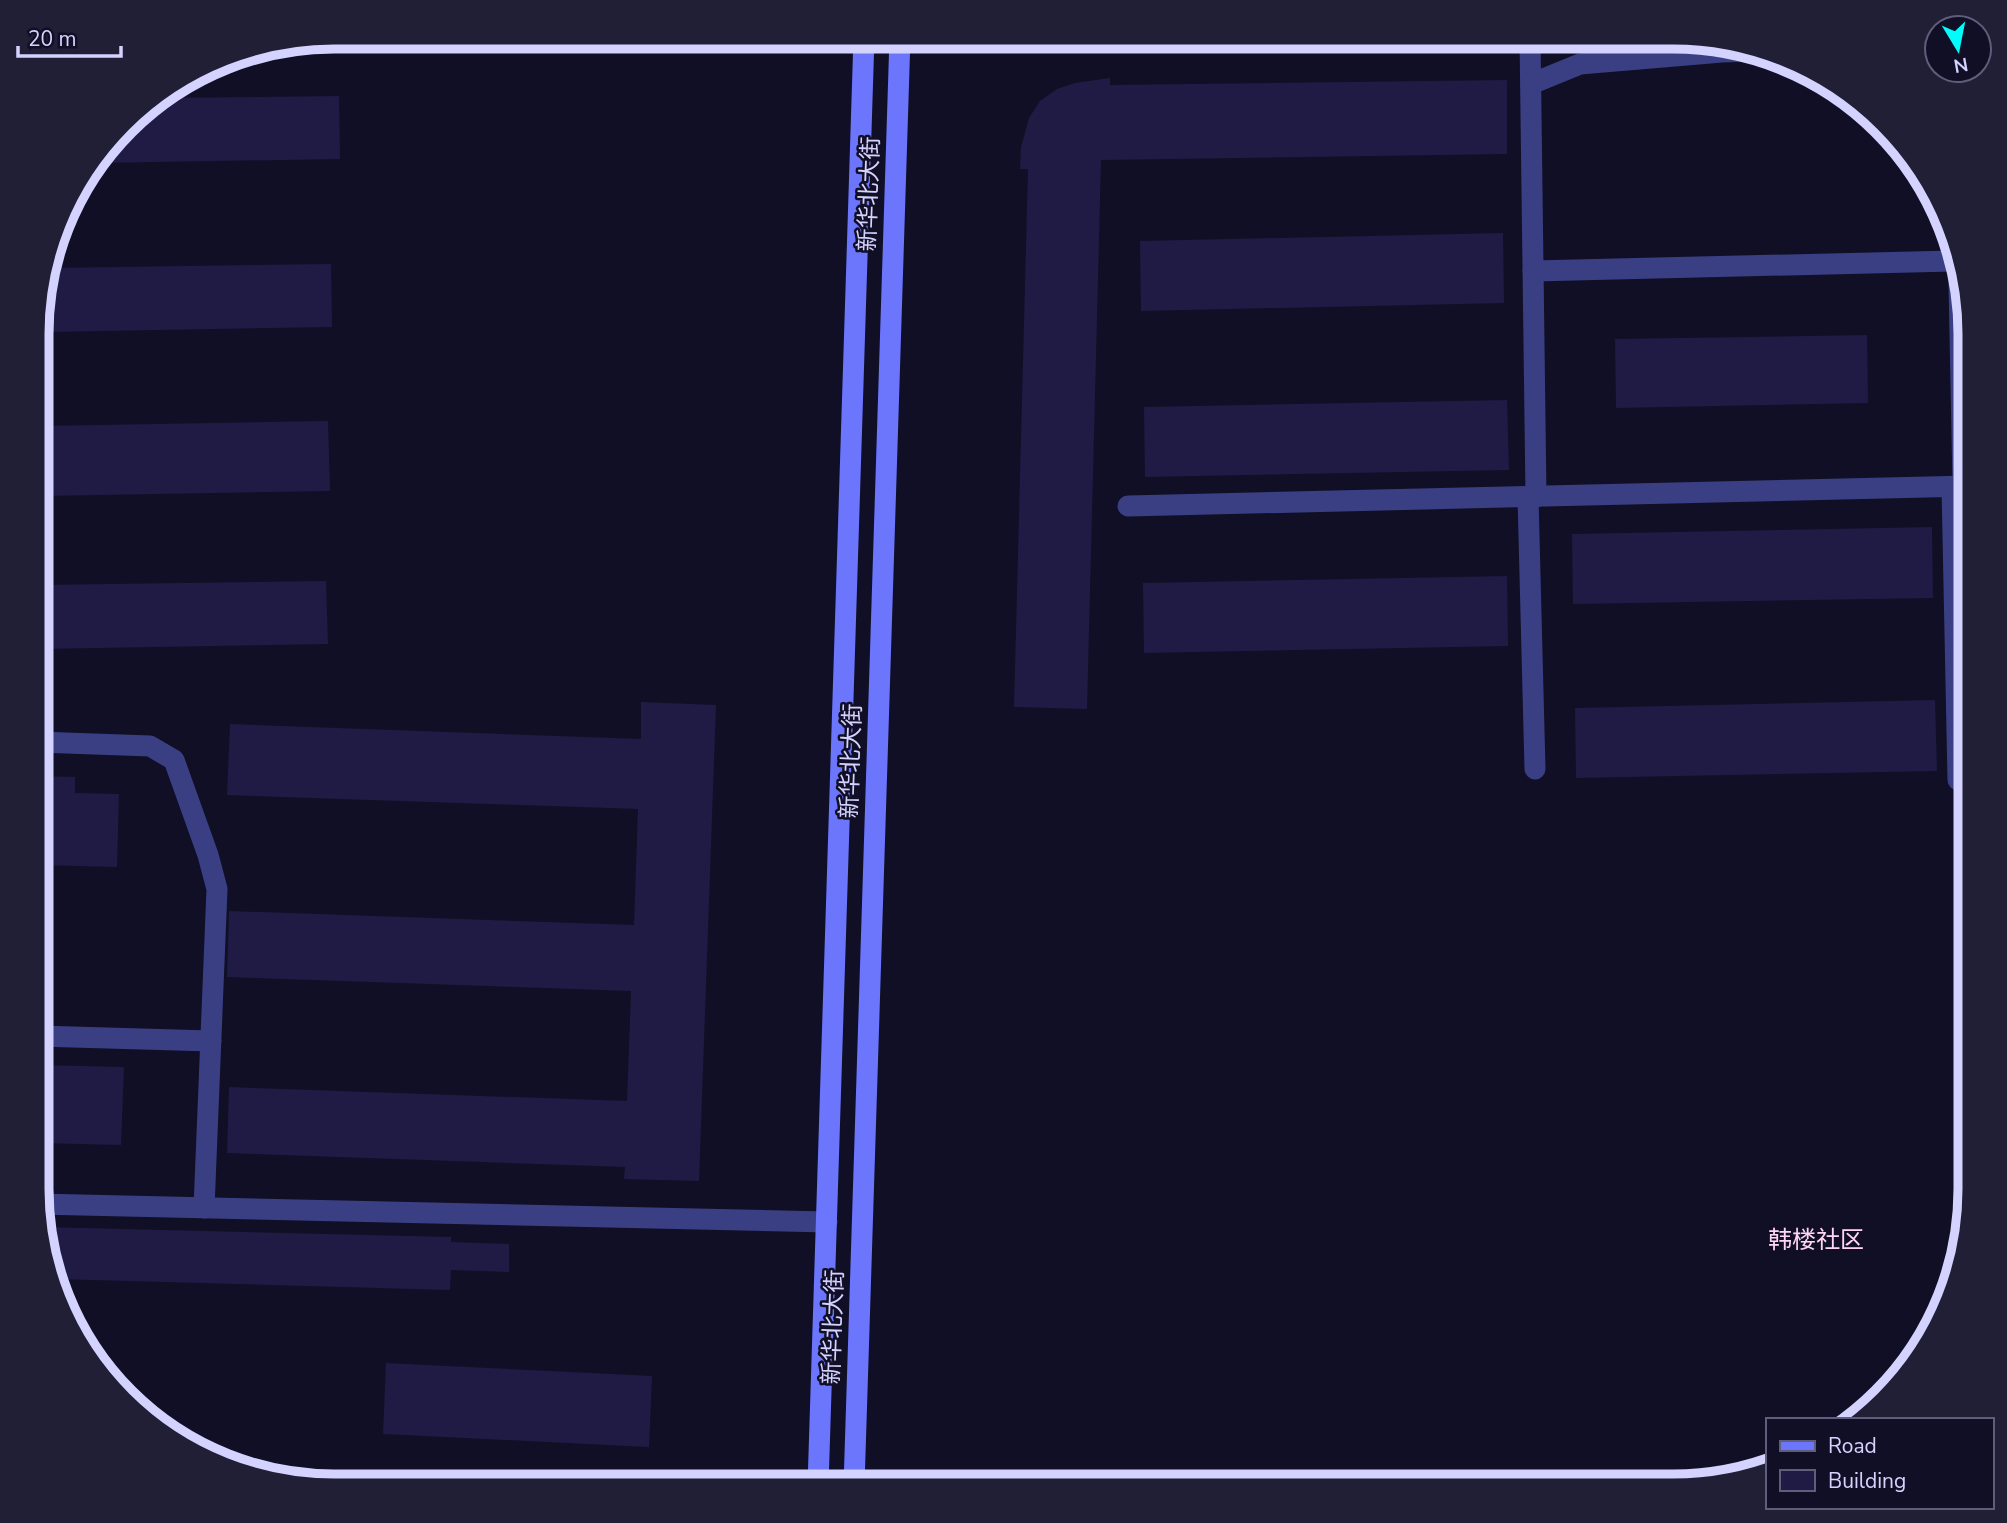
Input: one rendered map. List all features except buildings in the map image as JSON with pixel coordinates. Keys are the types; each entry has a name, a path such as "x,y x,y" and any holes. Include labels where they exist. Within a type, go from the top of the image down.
{"main road":[{"name":"新华北大街","path":"818,1474 864,49"},
{"name":"新华北大街","path":"854,1474 900,49"}],"lane":[{"path":"1530,49 1535,769"},
{"path":"1531,84 1580,64 1718,52"},
{"path":"1533,271 1948,261"},
{"path":"1128,506 1958,486"},
{"path":"49,742 150,746 173,760 208,855 217,889 204,1208"},
{"path":"49,1036 211,1041"},
{"path":"50,1204 827,1222"}],"district":[{"name":"韩楼社区","path":"1816,1240"}]}
